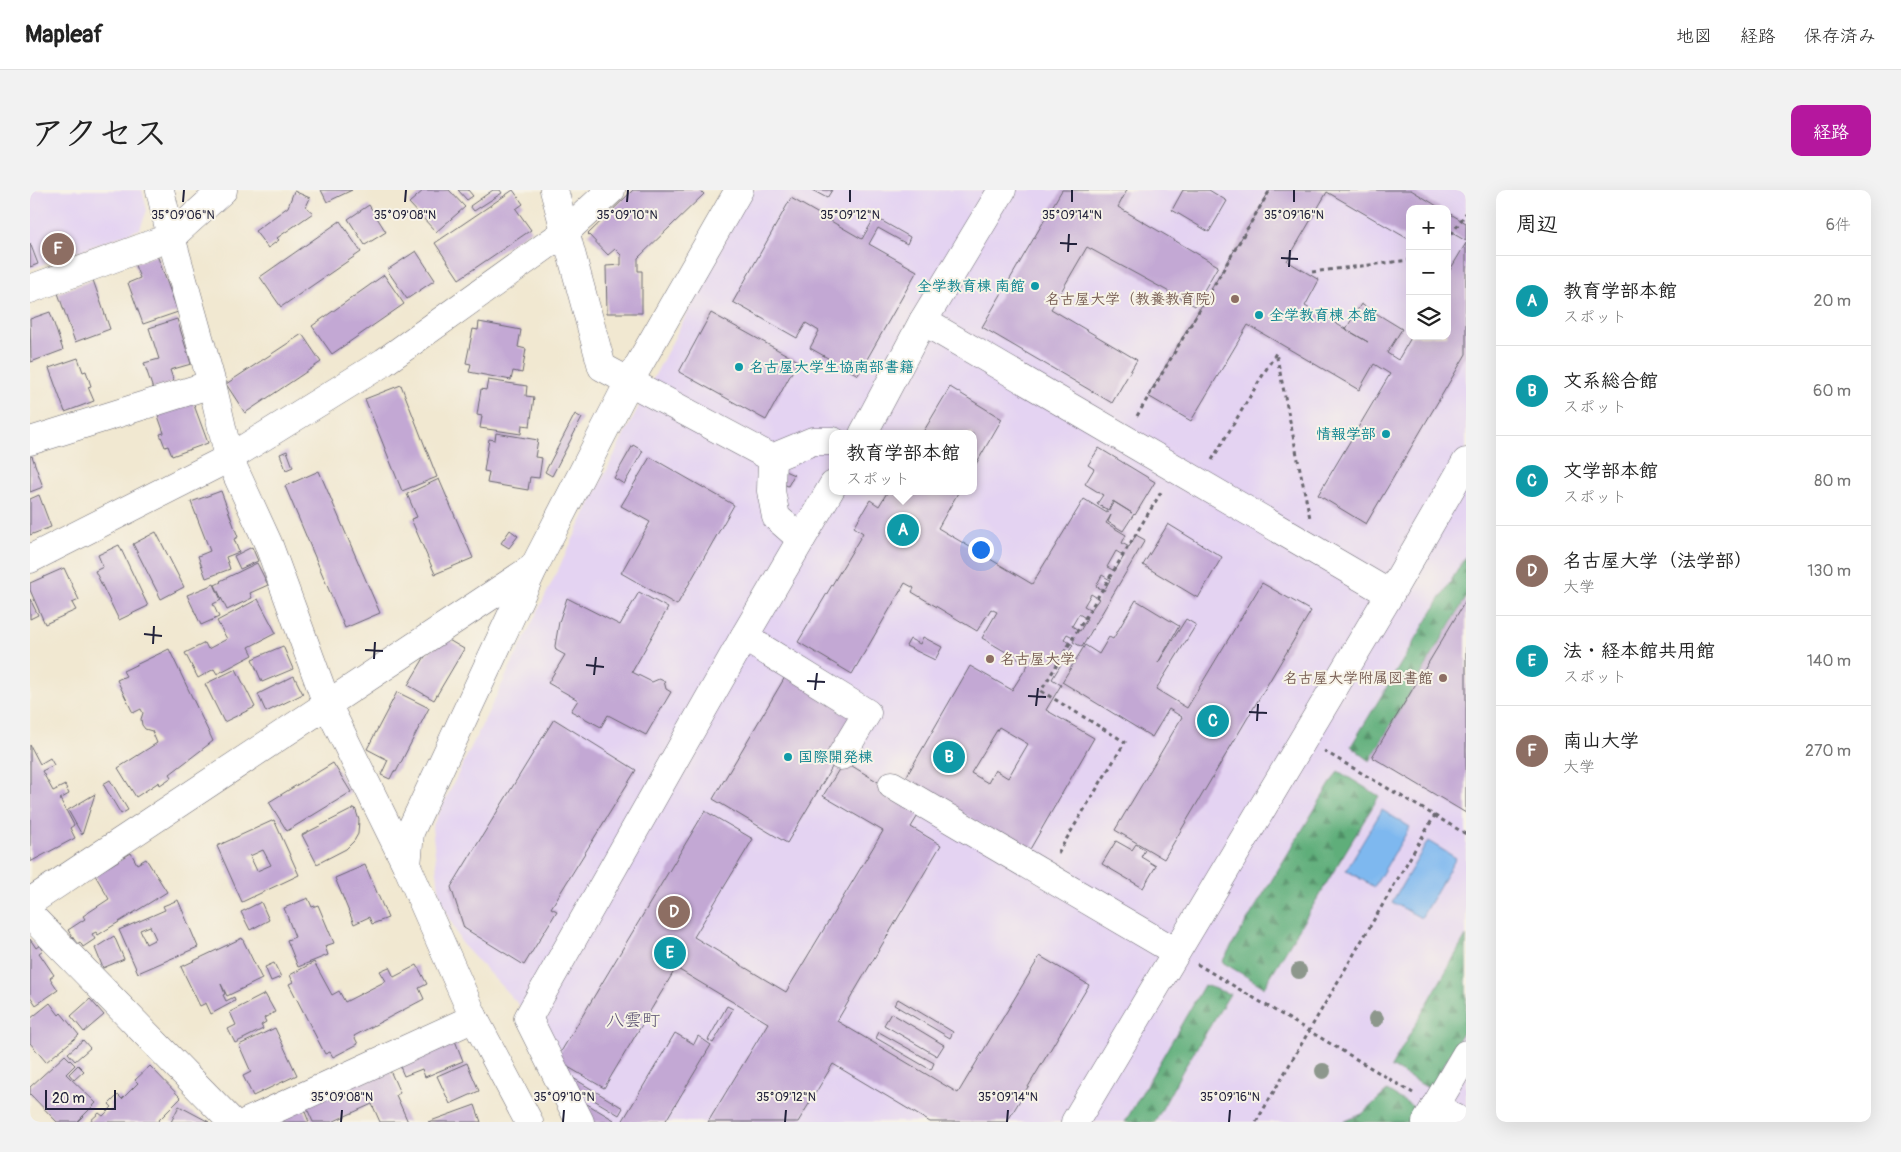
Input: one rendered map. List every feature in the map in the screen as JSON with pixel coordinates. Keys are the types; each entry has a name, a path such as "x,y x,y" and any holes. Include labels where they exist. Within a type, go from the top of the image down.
{"street":[{"path":"160,190 171,237 212,384 229,458 268,543 327,704 407,866 474,1018 529,1122"},
{"path":"30,289 171,237 223,190"},
{"path":"554,190 602,367 772,458"},
{"path":"30,558 229,458 384,362 565,232 610,190"},
{"path":"407,866 410,832 534,567 629,382 739,190"},
{"path":"865,430 923,321 1002,190"},
{"path":"923,321 1390,594"},
{"path":"30,441 212,384"},
{"path":"772,458 813,441 829,442"},
{"path":"772,458 771,490 776,517 801,538"},
{"path":"1074,1122 1390,594 1466,462"},
{"path":"580,1122 528,1018 744,637 829,492"},
{"path":"30,902 534,567"},
{"path":"744,637 867,713 841,756"},
{"path":"892,785 1176,952"},
{"path":"30,915 232,1122"},
{"path":"247,1122 474,1018"},
{"path":"1462,1122 1430,1114 1466,1054"}],"path":[{"path":"1125,438 1270,190"},
{"path":"1451,235 1466,213"},
{"path":"1312,272 1406,260"},
{"path":"1045,875 1125,742 1041,691 1187,475 1276,352 1317,551"},
{"path":"1303,739 1466,834"},
{"path":"1256,1122 1435,815"},
{"path":"1176,952 1309,1031 1430,1114"}],"shaded area":[{"path":"30,190 142,190 147,210 140,229 30,269"},
{"name":"名古屋大学","path":"751,190 1466,190 1466,1122 569,1122 520,1006 462,944 440,898 432,827 625,433"}],"green space":[{"path":"1466,556 1466,598 1370,761 1351,746"},
{"path":"1338,771 1379,796 1264,987 1222,962"},
{"path":"1466,936 1466,1027 1430,1089 1391,1067"},
{"path":"1204,985 1230,994 1183,1070 1155,1122 1125,1122"},
{"path":"1387,1091 1425,1114 1421,1122 1343,1122 1362,1114"}],"water":[{"path":"1382,810 1410,827 1374,887 1346,870"},
{"path":"1428,841 1456,858 1421,918 1392,902"}],"building":[{"path":"321,190 352,190 327,202"},
{"path":"424,190 449,190 465,207 436,232 409,203"},
{"path":"458,190 468,190 473,196 467,200"},
{"path":"493,190 500,190 502,193 474,211 470,206"},
{"path":"513,190 523,204 516,209 531,230 459,279 435,243"},
{"path":"633,190 700,190 704,194 638,258 638,271 642,271 642,313 607,313 606,266 621,265 621,255 615,249 608,255 588,234"},
{"path":"812,190 832,190 827,198"},
{"name":"全学教育棟 南館","path":"1062,190 1127,190 1118,207 1218,266 1195,306 1087,247 1051,309 1137,360 1112,403 982,327"},
{"path":"1183,190 1209,190 1227,201 1209,232 1172,210"},
{"name":"全学教育棟 本館","path":"1270,190 1411,190 1435,205 1406,205 1406,238 1327,192 1287,261 1319,280 1305,306 1368,342 1346,329 1361,304 1402,329 1387,353 1398,360 1410,340 1451,340 1451,268 1466,243 1466,354 1366,524 1318,495 1390,374 1374,364 1359,390 1248,325 1191,421 1148,396"},
{"path":"294,191 310,198 306,207 313,213 277,238 279,240 268,248 255,231 288,207"},
{"path":"791,198 862,239 875,217 910,237 907,244 878,228 869,244 917,271 858,375 810,348 819,331 806,323 797,338 733,302"},
{"path":"369,205 386,232 365,245 348,219"},
{"path":"1451,214 1466,223 1466,241 1452,233 1451,235"},
{"path":"340,221 361,252 281,307 260,277"},
{"path":"30,243 38,264 30,267"},
{"path":"416,251 435,280 407,299 387,270"},
{"path":"157,255 178,312 143,324 128,283 140,278 134,263"},
{"path":"384,275 404,304 332,354 312,326"},
{"path":"93,280 110,329 75,342 58,293"},
{"path":"50,312 63,350 31,362 30,319"},
{"name":"名古屋大学生協南部書籍","path":"711,313 798,361 766,420 679,372"},
{"path":"177,319 191,364 170,370 174,382 153,389 144,363 159,359 149,328"},
{"path":"479,322 521,330 518,347 526,349 522,373 513,371 511,380 469,372 471,364 466,363 473,329 478,330"},
{"path":"302,334 321,362 245,413 226,384"},
{"path":"78,358 83,372 86,371 91,386 88,387 94,401 65,412 49,368"},
{"path":"488,380 527,386 526,396 534,397 530,426 522,425 521,434 480,428 482,416 477,415 481,389 486,390"},
{"path":"401,385 437,477 402,491 365,399"},
{"path":"950,387 1002,419 977,462 977,430 924,430"},
{"path":"191,397 208,443 172,456 168,446 165,447 160,434 164,433 156,410"},
{"path":"575,414 582,418 552,476 545,472"},
{"path":"496,433 538,440 535,457 542,458 539,478 530,477 528,490 487,483 489,472 484,471 489,439 495,440"},
{"path":"633,445 643,451 624,484 614,478"},
{"path":"1099,448 1155,482 1123,531 1108,522 1111,515 1106,523 1126,535 1122,543 1129,547 1136,535 1145,540 1082,647 1073,642 1075,638 1067,634 1064,639 1073,645 1052,679 1061,685 1046,710 1094,738 1029,851 905,779 970,666 1012,690 1028,665 982,638 997,612 991,609 977,631 912,592 914,588 905,583 852,674 798,642 863,533 854,527 870,500 879,506 886,495 957,495 938,528 1032,584 1084,499 1107,513 1114,502 1132,513 1113,501 1108,510 1097,504 1103,495 1085,484 1094,469 1088,465","holes":["1116,551 1124,556 1115,571 1107,567","1102,575 1110,580 1104,591 1096,586","1091,594 1099,599 1091,610 1084,606","1079,614 1087,619 1080,631 1072,626","999,727 1028,744 1008,778 995,770 988,783 971,773"]},
{"path":"287,451 293,467 286,470 280,454"},
{"path":"32,456 43,487 30,492 30,457"},
{"path":"650,457 734,505 677,605 621,573 650,522 621,506"},
{"path":"780,469 794,475 788,486 774,480"},
{"path":"319,471 380,613 345,628 285,486"},
{"path":"439,479 473,558 435,574 411,519 417,517 407,494"},
{"path":"221,491 238,537 234,539 239,552 226,557 230,569 206,578 198,556 210,551 191,502"},
{"path":"39,495 51,527 30,535 30,499"},
{"path":"1168,524 1222,557 1198,598 1143,565"},
{"path":"510,530 518,536 509,548 501,543"},
{"path":"156,532 184,587 161,599 133,544"},
{"path":"119,545 148,606 119,620 95,571 103,567 98,555"},
{"path":"252,547 258,561 240,569 234,556"},
{"path":"257,563 268,585 250,593 252,598 227,610 215,585"},
{"path":"64,568 79,600 72,603 76,610 45,624 30,590 30,583"},
{"path":"1262,583 1311,611 1164,859 1115,830 1182,717 1169,709 1152,737 1062,682 1085,645 1099,654 1109,637 1113,639 1136,600 1179,626 1158,663 1186,619 1196,625 1156,689 1187,708"},
{"path":"214,584 221,600 213,604 219,617 201,625 187,595"},
{"path":"639,592 668,608 632,672 652,682 659,679 664,681 666,689 671,692 646,735 608,715 601,727 571,711 578,700 548,683 565,655 556,650 555,646 559,622 567,598 620,625"},
{"path":"30,599 38,615 30,619"},
{"path":"258,599 276,633 249,647 253,655 217,674 214,669 198,678 185,653 205,643 208,649 227,639 217,621"},
{"name":"名古屋大学附属図書館","path":"1466,600 1466,813 1372,757"},
{"path":"923,637 942,647 935,660 906,646 910,639 920,644"},
{"path":"447,639 464,649 434,700 408,685 427,653"},
{"path":"283,646 293,669 262,682 252,659"},
{"path":"169,649 213,741 170,774 172,777 160,785 159,782 136,797 118,768 157,743 152,731 145,729 142,725 143,713 141,709 133,713 117,680 126,676 123,671"},
{"path":"236,669 255,707 224,722 205,684"},
{"name":"国際開発棟","path":"788,672 863,715 787,843 713,799"},
{"path":"294,676 303,694 266,712 258,694"},
{"path":"397,692 429,708 396,772 394,771 390,779 381,775 388,760 367,749"},
{"path":"554,719 636,770 551,908 557,911 524,965 464,928 451,887"},
{"path":"30,745 40,764 50,758 54,765 42,771 53,791 65,785 69,794 60,799 74,825 70,828 75,838 30,862"},
{"path":"844,761 922,809 911,827 941,845 837,1021 958,1093 1040,956 1089,985 1007,1122 930,1122 833,1064 798,1122 708,1122 768,1023 676,968 604,1088 556,1060 705,811 753,839 694,937 786,992 883,831 823,796"},
{"path":"333,763 351,792 287,831 269,802"},
{"path":"110,780 128,810 121,814 103,784"},
{"path":"95,794 82,835 68,810"},
{"path":"355,808 359,820 358,834 354,841 346,849 317,864 302,835"},
{"path":"274,820 299,875 242,902 217,846","holes":["263,850 271,865 257,871 250,856"]},
{"path":"1116,841 1132,850 1136,844 1145,850 1141,857 1156,866 1143,888 1102,864"},
{"path":"131,853 137,864 146,859 167,892 98,935 96,932 92,934 95,939 83,947 80,942 77,944 68,930 85,919 83,916 109,899 95,875"},
{"path":"365,865 388,918 372,924 369,917 354,924 335,878"},
{"path":"308,898 312,907 318,905 334,943 325,946 328,955 298,967 287,940 295,937 284,908"},
{"path":"178,900 198,947 138,973 119,930 165,910 163,906","holes":["150,926 156,939 146,944 140,930"]},
{"path":"261,902 269,920 250,930 241,912"},
{"path":"114,936 124,959 103,968 95,948"},
{"path":"242,938 262,979 227,996 221,984 226,1001 234,997 235,1001 211,1014 206,1003 200,1006 181,967"},
{"path":"30,939 36,948 40,945 43,950 39,953 54,975 50,978 58,990 36,1005 30,996"},
{"path":"314,962 332,995 339,991 345,1002 386,981 380,971 389,967 394,977 417,965 427,984 419,988 424,999 354,1036 358,1044 333,1057 330,1052 325,1054 289,984 293,982 290,975"},
{"path":"274,963 281,977 271,981 265,967"},
{"path":"265,994 275,1012 264,1018 266,1022 261,1025 263,1029 235,1043 228,1029 236,1025 230,1012"},
{"path":"90,999 104,1015 84,1032 71,1016"},
{"path":"898,999 953,1032 950,1038 894,1005"},
{"path":"50,1003 79,1035 46,1062 30,1043 30,1019"},
{"path":"727,1006 733,1009 713,1043 708,1040"},
{"path":"891,1013 944,1045 937,1056 884,1025"},
{"path":"275,1028 297,1075 253,1096 243,1076 251,1072 239,1045"},
{"path":"879,1032 934,1063 931,1070 876,1038"},
{"path":"675,1033 694,1044 698,1036 711,1045 665,1122 622,1122"},
{"path":"454,1038 463,1061 425,1077 422,1069 404,1076 398,1062"},
{"path":"83,1040 90,1048 75,1061 68,1053"},
{"path":"65,1055 75,1065 66,1074 96,1103 77,1122 57,1122 30,1094 30,1087"},
{"path":"467,1063 479,1091 450,1104 437,1076"},
{"path":"78,1065 84,1071 74,1080 69,1074"},
{"path":"150,1066 181,1098 157,1122 89,1122 99,1113 103,1116 112,1107 109,1104 118,1095 122,1099 138,1083 135,1080"},
{"path":"388,1066 400,1093 396,1095 408,1122 380,1122 372,1104 332,1122 313,1122 305,1104"},
{"path":"573,1078 623,1108 619,1115 569,1085"},
{"path":"582,1101 614,1120 612,1122 592,1122"},
{"path":"475,1105 481,1122 428,1122"},
{"path":"179,1106 209,1122 171,1122"},
{"path":"303,1107 309,1122 267,1122"}],"place":[{"name":"南山大学","path":"58,249"},
{"name":"全学教育棟 南館","path":"1035,286"},
{"name":"名古屋大学（教養教育院）","path":"1235,299"},
{"name":"全学教育棟 本館","path":"1259,315"},
{"name":"名古屋大学生協南部書籍","path":"739,367"},
{"name":"情報学部","path":"1386,434"},
{"name":"教育学部本館","path":"903,530"},
{"name":"名古屋大学","path":"990,659"},
{"name":"名古屋大学附属図書館","path":"1443,678"},
{"name":"文学部本館","path":"1213,721"},
{"name":"国際開発棟","path":"788,757"},
{"name":"文系総合館","path":"949,757"},
{"name":"名古屋大学（法学部）","path":"674,912"},
{"name":"法・経本館共用館","path":"670,953"}],"district":[{"name":"八雲町","path":"633,1020"}]}
